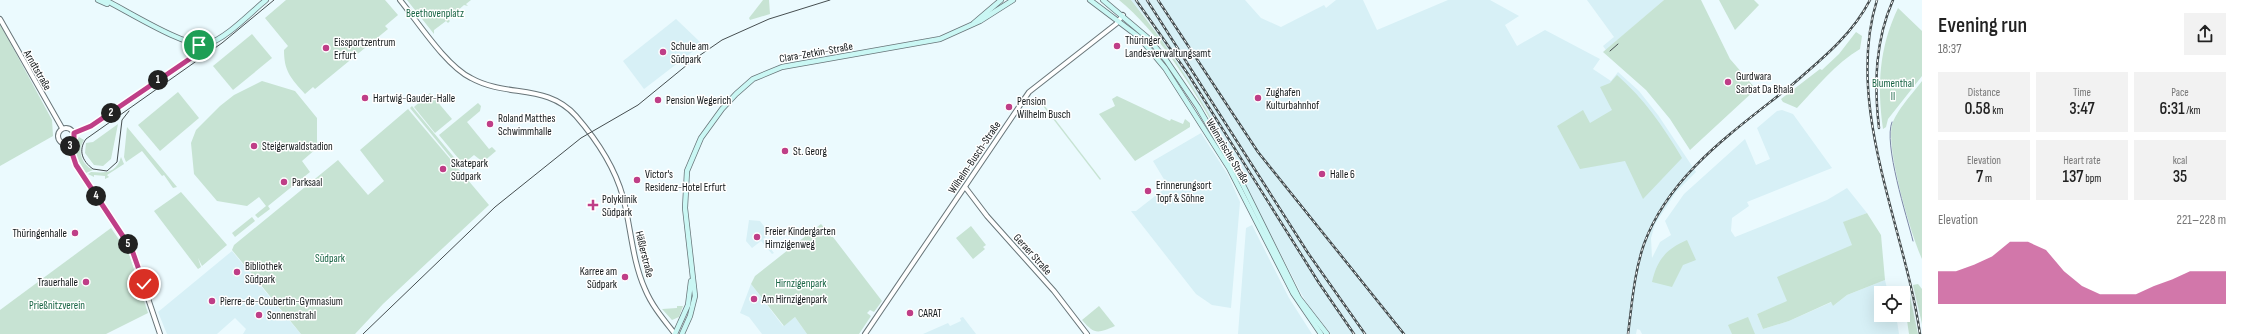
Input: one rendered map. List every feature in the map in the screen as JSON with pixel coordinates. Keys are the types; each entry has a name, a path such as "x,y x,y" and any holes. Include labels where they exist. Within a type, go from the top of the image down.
{"main road":[{"path":"98,0 196,44 214,41 266,0"},
{"path":"105,0 127,12"},
{"name":"Clara-Zetkin-Straße","path":"682,334 690,316 695,296 685,208 687,168 694,150 722,109 746,84 763,74 782,67 930,42 949,36 974,22 1001,0"},
{"name":"Clara-Zetkin-Straße","path":"974,22 980,21 1014,0"},
{"name":"Weimarische Straße","path":"1090,0 1119,21 1153,52 1187,101 1236,181 1292,293 1321,334"},
{"name":"Weimarische Straße","path":"1103,0 1124,16 1156,47 1212,128 1299,298 1327,334"},
{"name":"Clara-Zetkin-Straße","path":"675,334 688,305 692,270"}],"street":[{"name":"Häßlerstraße","path":"400,0 452,64 464,75 494,88 545,95 568,107 588,131 607,161 621,191 644,288 656,308 675,334"},
{"name":"Wilhelm-Busch-Straße","path":"865,334 1029,92 1124,16"},
{"name":"Arndtstraße","path":"0,19 62,128"},
{"path":"74,133 91,126 191,58 196,44"},
{"path":"62,128 69,128 74,133 74,140 69,144 64,144 59,140 58,134 62,128"},
{"path":"69,144 76,165 132,250 160,334"},
{"name":"Geraer Straße","path":"965,187 987,216 1054,291 1087,334"}],"shaded area":[{"path":"1131,0 1245,0 1261,18 1281,27 1324,5 1326,8 1336,0 1363,0 1377,30 1448,0 1490,0 1519,16 1505,25 1517,46 1545,30 1600,59 1593,69 1611,81 1618,72 1639,91 1658,115 1696,172 1676,192 1655,224 1651,238 1652,258 1660,242 1671,235 1665,221 1684,194 1745,139 1756,165 1770,159 1757,128 1777,111 1782,110 1793,114 1832,168 1747,202 1749,206 1732,218 1731,231 1735,237 1827,200 1847,188 1867,213 1844,222 1853,245 1830,256 1787,302 1757,314 1763,329 1789,321 1832,302 1833,306 1847,295 1885,280 1886,286 1874,286 1874,322 1897,322 1899,334 1642,334 1640,330 1637,329 1636,334 1331,334 1308,305 1301,293 1210,117 1150,23"},
{"path":"1587,0 1664,0 1606,50 1603,46 1614,37"},
{"name":"Schule am Südpark","path":"676,19 700,42 700,46 644,89 623,61"},
{"path":"1201,133 1228,175 1240,202 1231,308 1212,305 1196,294 1131,211 1136,211 1168,186 1153,161"},
{"name":"Freier Kindergarten Hirnzigenweg","path":"749,220 760,221 770,234 763,239 774,253 772,254 761,241 752,248 746,241"},
{"path":"1252,225 1289,298 1312,334 1238,334 1246,228"},
{"name":"Pierre-de-Coubertin-Gymnasium","path":"232,251 301,334 243,334 246,329 235,318 217,334 167,334 158,312"},
{"name":"Am Hirnzigenpark","path":"751,284 783,326 795,317 807,334 762,334 749,317 740,313"},
{"path":"963,317 976,334 923,334 948,323 950,326 961,321 960,318"}],"green space":[{"name":"Eissportzentrum Erfurt","path":"286,0 385,0 398,15 385,26 388,29 315,89 313,87 305,94 292,79 285,64 284,50 288,46 265,18"},
{"name":"Beethovenplatz","path":"407,0 471,0 466,4 468,6 464,5 456,12 458,15 452,19 450,17 448,19 450,21 448,23 446,21 434,30 434,34"},
{"path":"763,0 769,0 770,14 750,20 749,18"},
{"path":"1119,0 1131,0 1162,40 1190,83 1240,171 1172,58 1146,27"},
{"path":"1664,0 1701,0 1730,59 1756,89 1690,150 1670,119 1646,90 1603,52"},
{"path":"1719,0 1754,0 1759,5 1735,30"},
{"name":"Blumenthal II","path":"1898,8 1922,31 1922,76 1888,119 1886,127 1883,129 1880,97 1881,67 1887,38"},
{"path":"0,24 52,120 53,136 0,166"},
{"path":"1856,32 1862,36 1860,49 1843,61 1797,108 1783,102 1781,99 1820,69 1822,70 1839,54"},
{"path":"252,34 272,58 233,90 213,66"},
{"path":"1617,75 1636,94 1652,114 1668,135 1682,158 1643,199 1625,161 1580,169 1557,126 1583,110 1590,123 1612,110 1600,87 1610,83"},
{"name":"Steigerwaldstadion","path":"262,81 295,91 317,118 317,148 302,161 310,172 268,206 270,209 258,218 255,215 266,206 259,197 247,206 217,201 194,174 191,143 196,130 220,106 234,95"},
{"path":"1922,81 1922,259 1906,213 1896,172 1891,137 1892,125 1897,114"},
{"path":"178,92 199,118 160,151 138,125"},
{"path":"430,93 452,119 435,133 414,107"},
{"path":"1117,96 1170,121 1171,119 1183,124 1185,119 1190,123 1190,127 1135,161 1099,114 1115,106 1112,99"},
{"path":"1041,101 1101,179 1100,180 1040,102"},
{"path":"478,103 481,106 480,111 467,122 489,149 492,147 496,151 483,162 474,155 463,164 439,135"},
{"path":"412,106 462,167 460,169 410,108"},
{"name":"Südpark","path":"408,109 489,205 383,304 355,334 301,334 232,250 234,245 338,160 368,195 384,181 360,150"},
{"path":"118,124 111,159 103,166 94,165 85,153 86,143 93,142"},
{"path":"127,127 177,187 173,188 164,175 162,176 142,151 126,162 124,157"},
{"path":"79,137 84,140 81,148 81,156 83,161 93,170 86,173 77,158 74,145"},
{"path":"121,157 124,164 107,175 109,177 105,179 105,176 94,175 94,177 88,174 91,172 105,172 113,169 119,163"},
{"path":"181,192 227,245 202,266 198,258 201,267 198,269 154,211"},
{"path":"1867,213 1881,235 1885,280 1847,295 1833,306 1831,302 1789,321 1763,329 1757,314 1787,301 1777,277 1852,245 1843,222"},
{"path":"252,217 255,221 235,237 232,233"},
{"name":"Hirnzigenpark","path":"821,224 831,237 833,237 882,301 874,312 870,310 867,313 871,316 859,334 807,334 795,317 784,326 751,284 755,276"},
{"path":"971,226 986,245 983,247 985,249 973,259 956,238"},
{"name":"Prießnitzverein","path":"111,228 129,254 148,313 106,334 0,334 0,310"},
{"path":"1687,240 1696,260 1683,265 1672,287 1652,282 1660,261 1668,251"},
{"path":"1918,284 1922,289 1922,324 1913,285"},
{"path":"1910,296 1918,334 1909,334 1907,322 1910,322"},
{"path":"677,306 683,306 679,317 672,320 662,309 677,308"},
{"path":"1099,306 1115,326 1096,331 1090,328 1082,320"},
{"path":"1748,317 1755,334 1732,334 1728,325"}],"waterway":[{"path":"1892,122 1890,132 1893,163 1913,241"}],"tram line":[{"path":"129,111 122,120 117,162 107,171 93,169 89,166 82,155 82,147 86,139 222,43 274,0"},
{"path":"363,334 495,207 581,138 638,105 693,60 722,40 769,19 830,0"},
{"path":"1610,51 1618,44"}],"railway":[{"path":"1136,0 1188,74 1319,283 1354,334"},
{"path":"1147,0 1308,253 1365,334"},
{"path":"1158,0 1258,152 1404,334"},
{"path":"1628,334 1638,266 1644,244 1656,219 1670,196 1688,174 1728,136 1793,84 1836,46 1863,13 1870,0"},
{"path":"1877,0 1869,40 1868,82 1872,124 1880,167 1902,252 1920,334"},
{"path":"1879,128 1877,112 1877,63 1879,47 1887,15 1893,0"}],"place":[{"name":"Thüringer Landesverwaltungsamt","path":"1117,46"},
{"name":"Eissportzentrum Erfurt","path":"326,48"},
{"name":"Schule am Südpark","path":"663,52"},
{"name":"Gurdwara Sarbat Da Bhala","path":"1728,82"},
{"name":"Hartwig-Gauder-Halle","path":"365,98"},
{"name":"Zughafen Kulturbahnhof","path":"1258,98"},
{"name":"Pension Wegerich","path":"658,100"},
{"name":"Pension Wilhelm Busch","path":"1009,107"},
{"name":"Roland Matthes Schwimmhalle","path":"490,124"},
{"name":"Steigerwaldstadion","path":"254,146"},
{"name":"St. Georg","path":"785,151"},
{"name":"Skatepark Südpark","path":"443,169"},
{"name":"Halle 6","path":"1322,174"},
{"name":"Victor's Residenz-Hotel Erfurt","path":"637,180"},
{"name":"Parksaal","path":"284,182"},
{"name":"Erinnerungsort Topf & Söhne","path":"1148,191"},
{"name":"Polyklinik Südpark","path":"593,205"},
{"name":"Thüringenhalle","path":"75,233"},
{"name":"Freier Kindergarten Hirnzigenweg","path":"757,237"},
{"name":"Bibliothek Südpark","path":"237,272"},
{"name":"Karree am Südpark","path":"625,277"},
{"name":"Trauerhalle","path":"86,282"},
{"name":"Am Hirnzigenpark","path":"754,299"},
{"name":"Pierre-de-Coubertin-Gymnasium","path":"212,301"},
{"name":"CARAT","path":"910,313"},
{"name":"Sonnenstrahl","path":"259,315"}],"route":[{"path":"144,284 132,250 76,165 69,144 74,140 74,133 80,132 91,126 187,61 193,56 196,44 199,45"}]}
